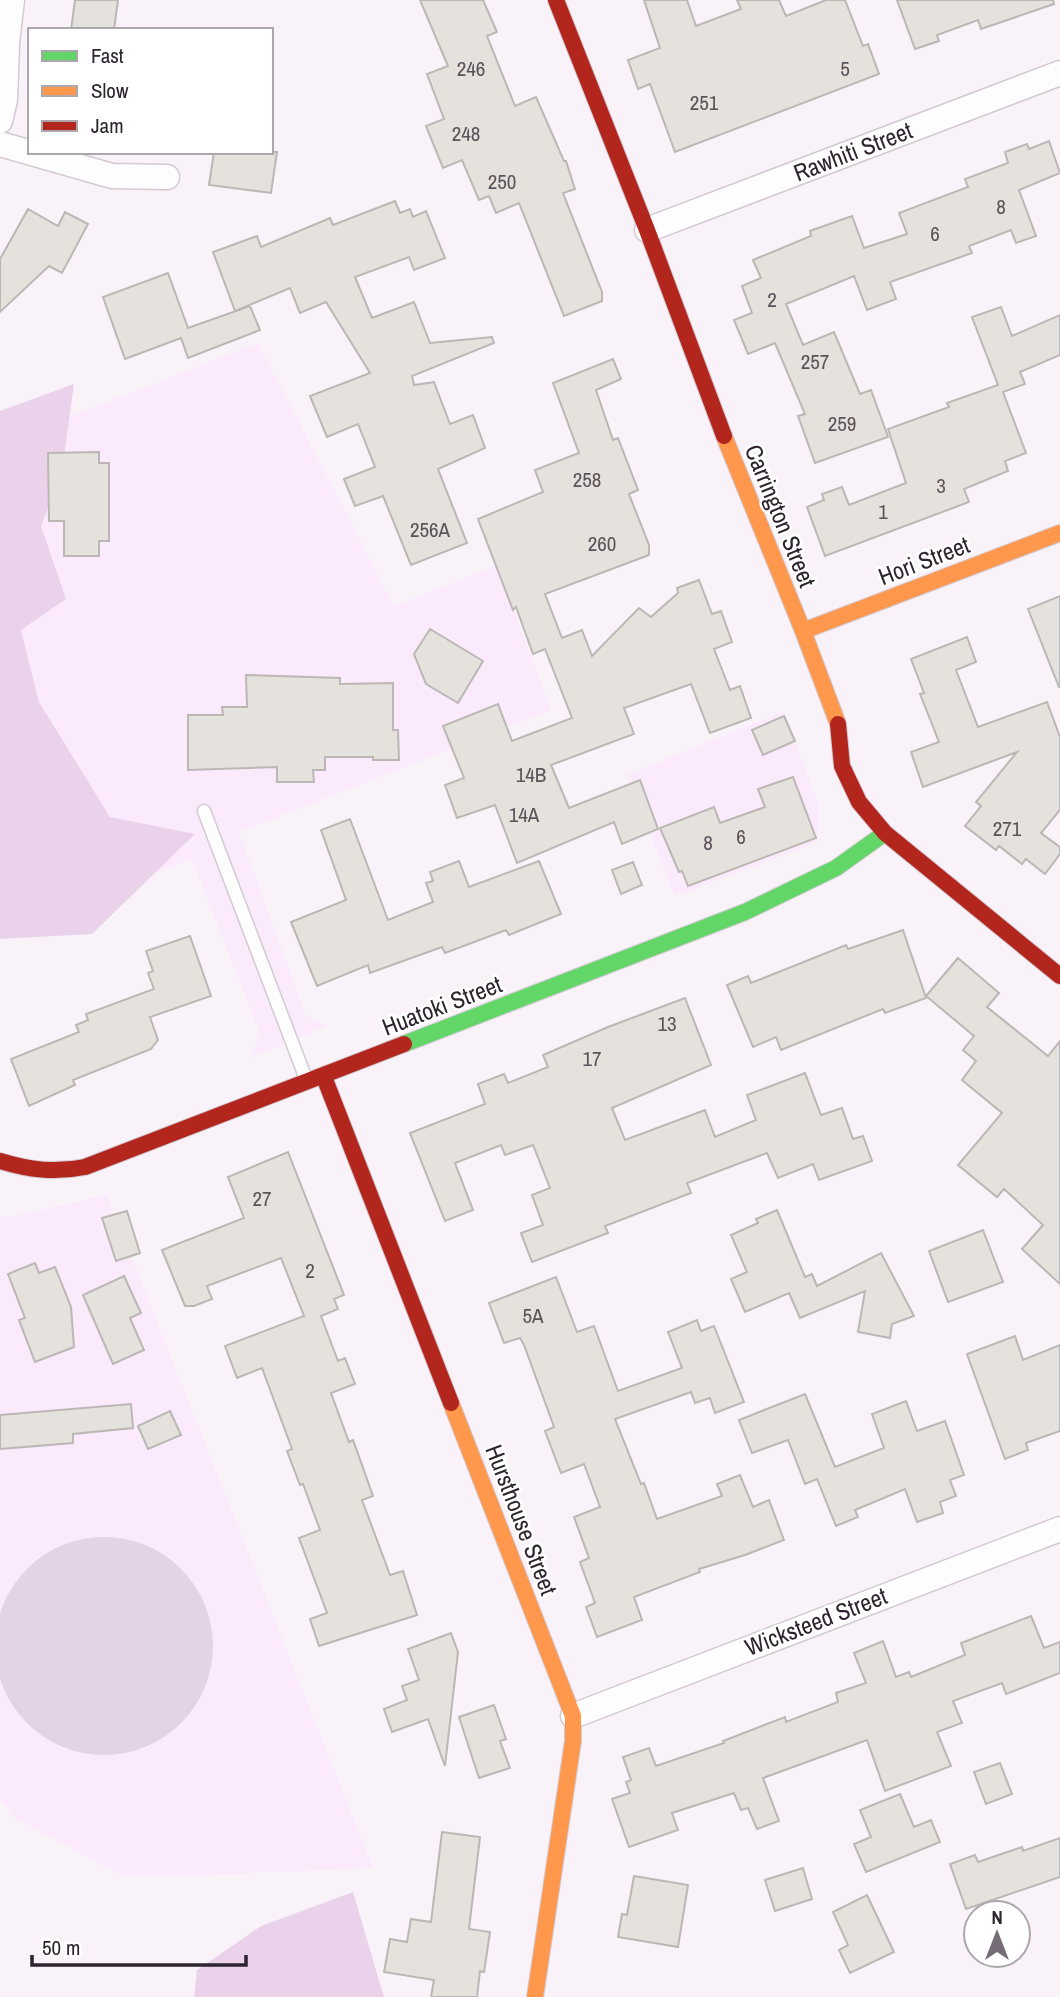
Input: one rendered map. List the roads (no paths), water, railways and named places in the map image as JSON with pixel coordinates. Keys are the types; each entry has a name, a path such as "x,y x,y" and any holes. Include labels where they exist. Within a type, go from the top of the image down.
{"main road":[{"name":"Carrington Street","path":"556,0 647,230 735,467 837,718 842,766 859,802 885,833 1060,976"},
{"name":"Hori Street","path":"803,631 1060,533"},
{"name":"Huatoki Street","path":"0,1160 23,1169 45,1173 76,1170 324,1077 745,912 834,870 867,850 885,833"},
{"name":"Hursthouse Street","path":"324,1077 573,1716 573,1741 535,1997"}],"street":[{"path":"0,121 5,100 12,0"},
{"name":"Rawhiti Street","path":"647,230 1060,73"},
{"path":"0,144 28,152"},
{"path":"35,154 113,176 167,177"},
{"name":"Wicksteed Street","path":"573,1716 1060,1529"}],"lane":[{"path":"204,811 307,1082"}]}
